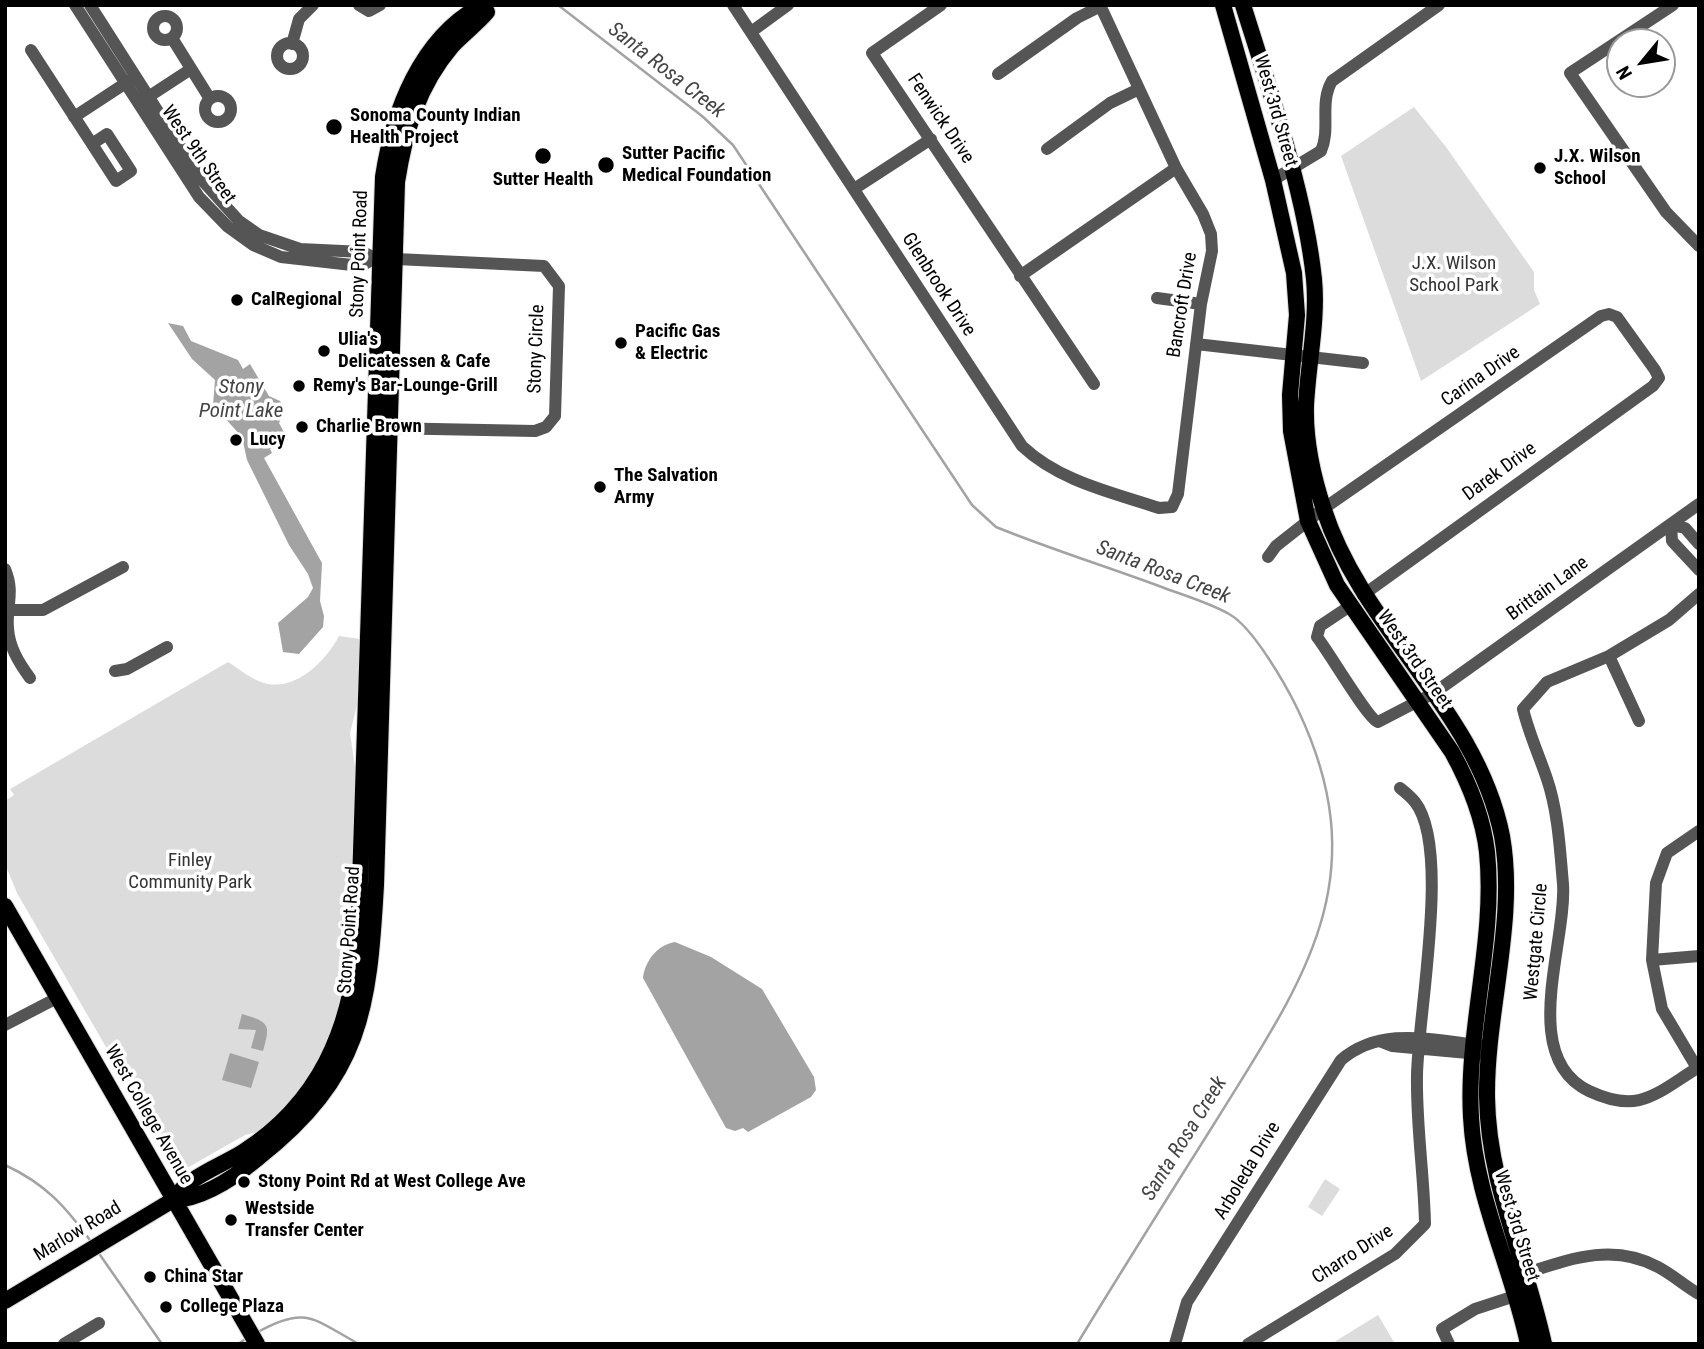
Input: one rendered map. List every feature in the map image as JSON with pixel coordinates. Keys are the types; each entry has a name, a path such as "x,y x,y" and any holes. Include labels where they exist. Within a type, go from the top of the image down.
{"main road":[{"name":"Stony Point Road","path":"173,1200 191,1199 246,1168 301,1121 328,1087 352,1045 366,1001 376,885 383,177 388,143 403,98 440,39 482,5"},
{"name":"Stony Point Road","path":"384,258 409,123 433,71 461,37 487,13 489,5"},
{"name":"West 3rd Street","path":"1223,5 1273,180 1294,273 1297,315 1291,430 1308,521 1329,573 1357,601 1434,693 1473,752 1502,836 1505,898 1489,1051 1487,1100 1492,1156 1502,1203 1526,1273 1524,1294 1528,1344"},
{"name":"West 3rd Street","path":"1242,5 1291,171 1314,280 1307,423 1311,462 1323,509 1357,601 1466,778 1487,850 1487,908 1472,1049 1474,1152 1486,1208 1510,1278 1524,1294 1544,1344"},
{"name":"Stony Point Road","path":"173,1200 182,1186 260,1140 285,1119 326,1064 341,1034 356,970 382,428"},
{"name":"West College Avenue","path":"5,906 254,1338"},
{"path":"272,1148 275,1138 306,1105 305,1095"},
{"name":"Marlow Road","path":"5,1301 173,1200"}],"street":[{"path":"359,5 369,11 380,5"},
{"name":"Glenbrook Drive","path":"733,5 1022,446 1052,469 1072,478 1159,508 1172,508"},
{"path":"751,32 788,5"},
{"path":"915,5 924,18"},
{"name":"Fenwick Drive","path":"941,5 873,52 1094,384"},
{"path":"1273,180 1321,151 1324,143 1325,100 1332,82 1439,5"},
{"path":"1673,5 1570,73 1666,212 1699,246"},
{"path":"292,44 299,19 308,6"},
{"path":"998,74 1077,18 1100,6"},
{"name":"Bancroft Drive","path":"1100,6 1176,168 1203,214 1211,234 1212,251 1201,303 1178,494 1172,508"},
{"name":"West 9th Street","path":"87,8 200,197 239,236 281,257 304,262 361,266 384,258"},
{"path":"172,38 211,99"},
{"path":"31,51 92,144"},
{"path":"143,100 191,69"},
{"path":"74,117 130,80"},
{"path":"1047,149 1110,103 1139,89"},
{"path":"854,190 931,139"},
{"path":"1020,276 1176,168"},
{"name":"Stony Circle","path":"382,428 535,431 546,428 555,416 558,286 544,265 384,258"},
{"path":"1157,298 1201,303"},
{"name":"Carina Drive","path":"1268,557 1276,546 1323,509 1601,316 1609,314 1617,317 1659,378"},
{"path":"1196,344 1363,363"},
{"name":"Darek Drive","path":"1416,700 1378,722 1367,715 1351,685 1317,638 1320,626 1653,386 1659,378"},
{"name":"Brittain Lane","path":"1416,700 1434,693 1699,505"},
{"path":"1699,544 1685,528 1671,525 1672,541 1699,570"},
{"path":"8,610 43,610 123,567"},
{"path":"5,569 12,600 8,610 9,641 30,678"},
{"name":"Westgate Circle","path":"1698,1068 1641,1102 1607,1100 1584,1088 1562,1068 1549,1033 1563,887 1548,780 1531,741 1523,709 1547,682 1609,656 1670,620 1699,594"},
{"path":"114,671 127,669 167,647"},
{"path":"1609,656 1639,721"},
{"name":"Charro Drive","path":"1248,1344 1395,1254 1425,1224 1424,1172 1416,1108 1418,1044 1434,882 1429,842 1417,803 1400,788"},
{"path":"1698,1068 1662,1009 1652,960 1656,883 1667,853 1699,831"},
{"path":"1652,960 1699,956"},
{"path":"5,1025 57,998"},
{"name":"Arboleda Drive","path":"1175,1344 1187,1302 1341,1060 1356,1048 1391,1036 1418,1044 1489,1051"},
{"path":"1510,1278 1584,1255 1617,1254 1660,1267 1699,1294"},
{"path":"1449,1344 1442,1329 1475,1309 1524,1294"},
{"path":"64,1344 99,1323"}],"green space":[{"name":"J.X. Wilson School Park","path":"1414,107 1446,147 1534,272 1534,290 1540,304 1421,381 1341,156"},
{"name":"Finley Community Park","path":"339,636 360,639 357,705 350,733 357,780 347,985 328,1047 293,1101 262,1131 245,1135 180,1172 171,1168 125,1080 17,893 5,864 5,801 14,795 10,789 228,662 263,683 290,682 319,663"},
{"path":"1325,1179 1340,1189 1322,1216 1308,1207"},
{"path":"1378,1315 1395,1344 1331,1344"}],"water":[{"name":"Stony Point Lake","path":"168,323 183,326 191,341 238,360 243,369 250,364 269,396 280,401 285,410 279,423 288,440 270,449 272,453 264,458 322,563 320,601 324,616 323,627 299,654 283,652 278,623 308,597 313,588 308,574 289,545 247,460 242,437 213,405 215,380 192,359"},
{"path":"675,942 711,957 762,989 814,1077 816,1090 811,1097 748,1132 743,1128 735,1131 726,1128 643,978 646,966 657,950"},
{"path":"242,1014 258,1019 266,1025 267,1035 263,1051 251,1048 256,1030 238,1029"},
{"path":"230,1053 259,1062 251,1088 222,1080"}],"waterway":[{"name":"Santa Rosa Creek","path":"558,5 702,116 733,145 972,505 996,527 1195,599 1229,614 1258,643 1298,710 1321,771 1331,826 1330,878 1319,928 1301,975 1276,1023 1077,1344"},
{"path":"5,1165 44,1189 73,1218 92,1243"},
{"path":"98,1252 162,1344"},
{"path":"256,1333 273,1324 299,1317 320,1322 359,1344"},
{"path":"238,1344 247,1338"}],"place":[{"name":"Sonoma County Indian Health Project","path":"334,127"},
{"name":"Sutter Health","path":"543,156"},
{"name":"Sutter Pacific Medical Foundation","path":"606,165"},
{"name":"J.X. Wilson School","path":"1540,168"},
{"name":"CalRegional","path":"237,300"},
{"name":"Pacific Gas & Electric","path":"621,343"},
{"name":"Ulia's Delicatessen & Cafe","path":"324,351"},
{"name":"Remy's Bar-Lounge-Grill","path":"299,386"},
{"name":"Charlie Brown","path":"302,427"},
{"name":"Lucy","path":"236,440"},
{"name":"The Salvation Army","path":"600,487"},
{"name":"Stony Point Rd at West College Ave","path":"244,1182"},
{"name":"Westside Transfer Center","path":"231,1220"},
{"name":"China Star","path":"150,1277"},
{"name":"College Plaza","path":"166,1307"}]}
